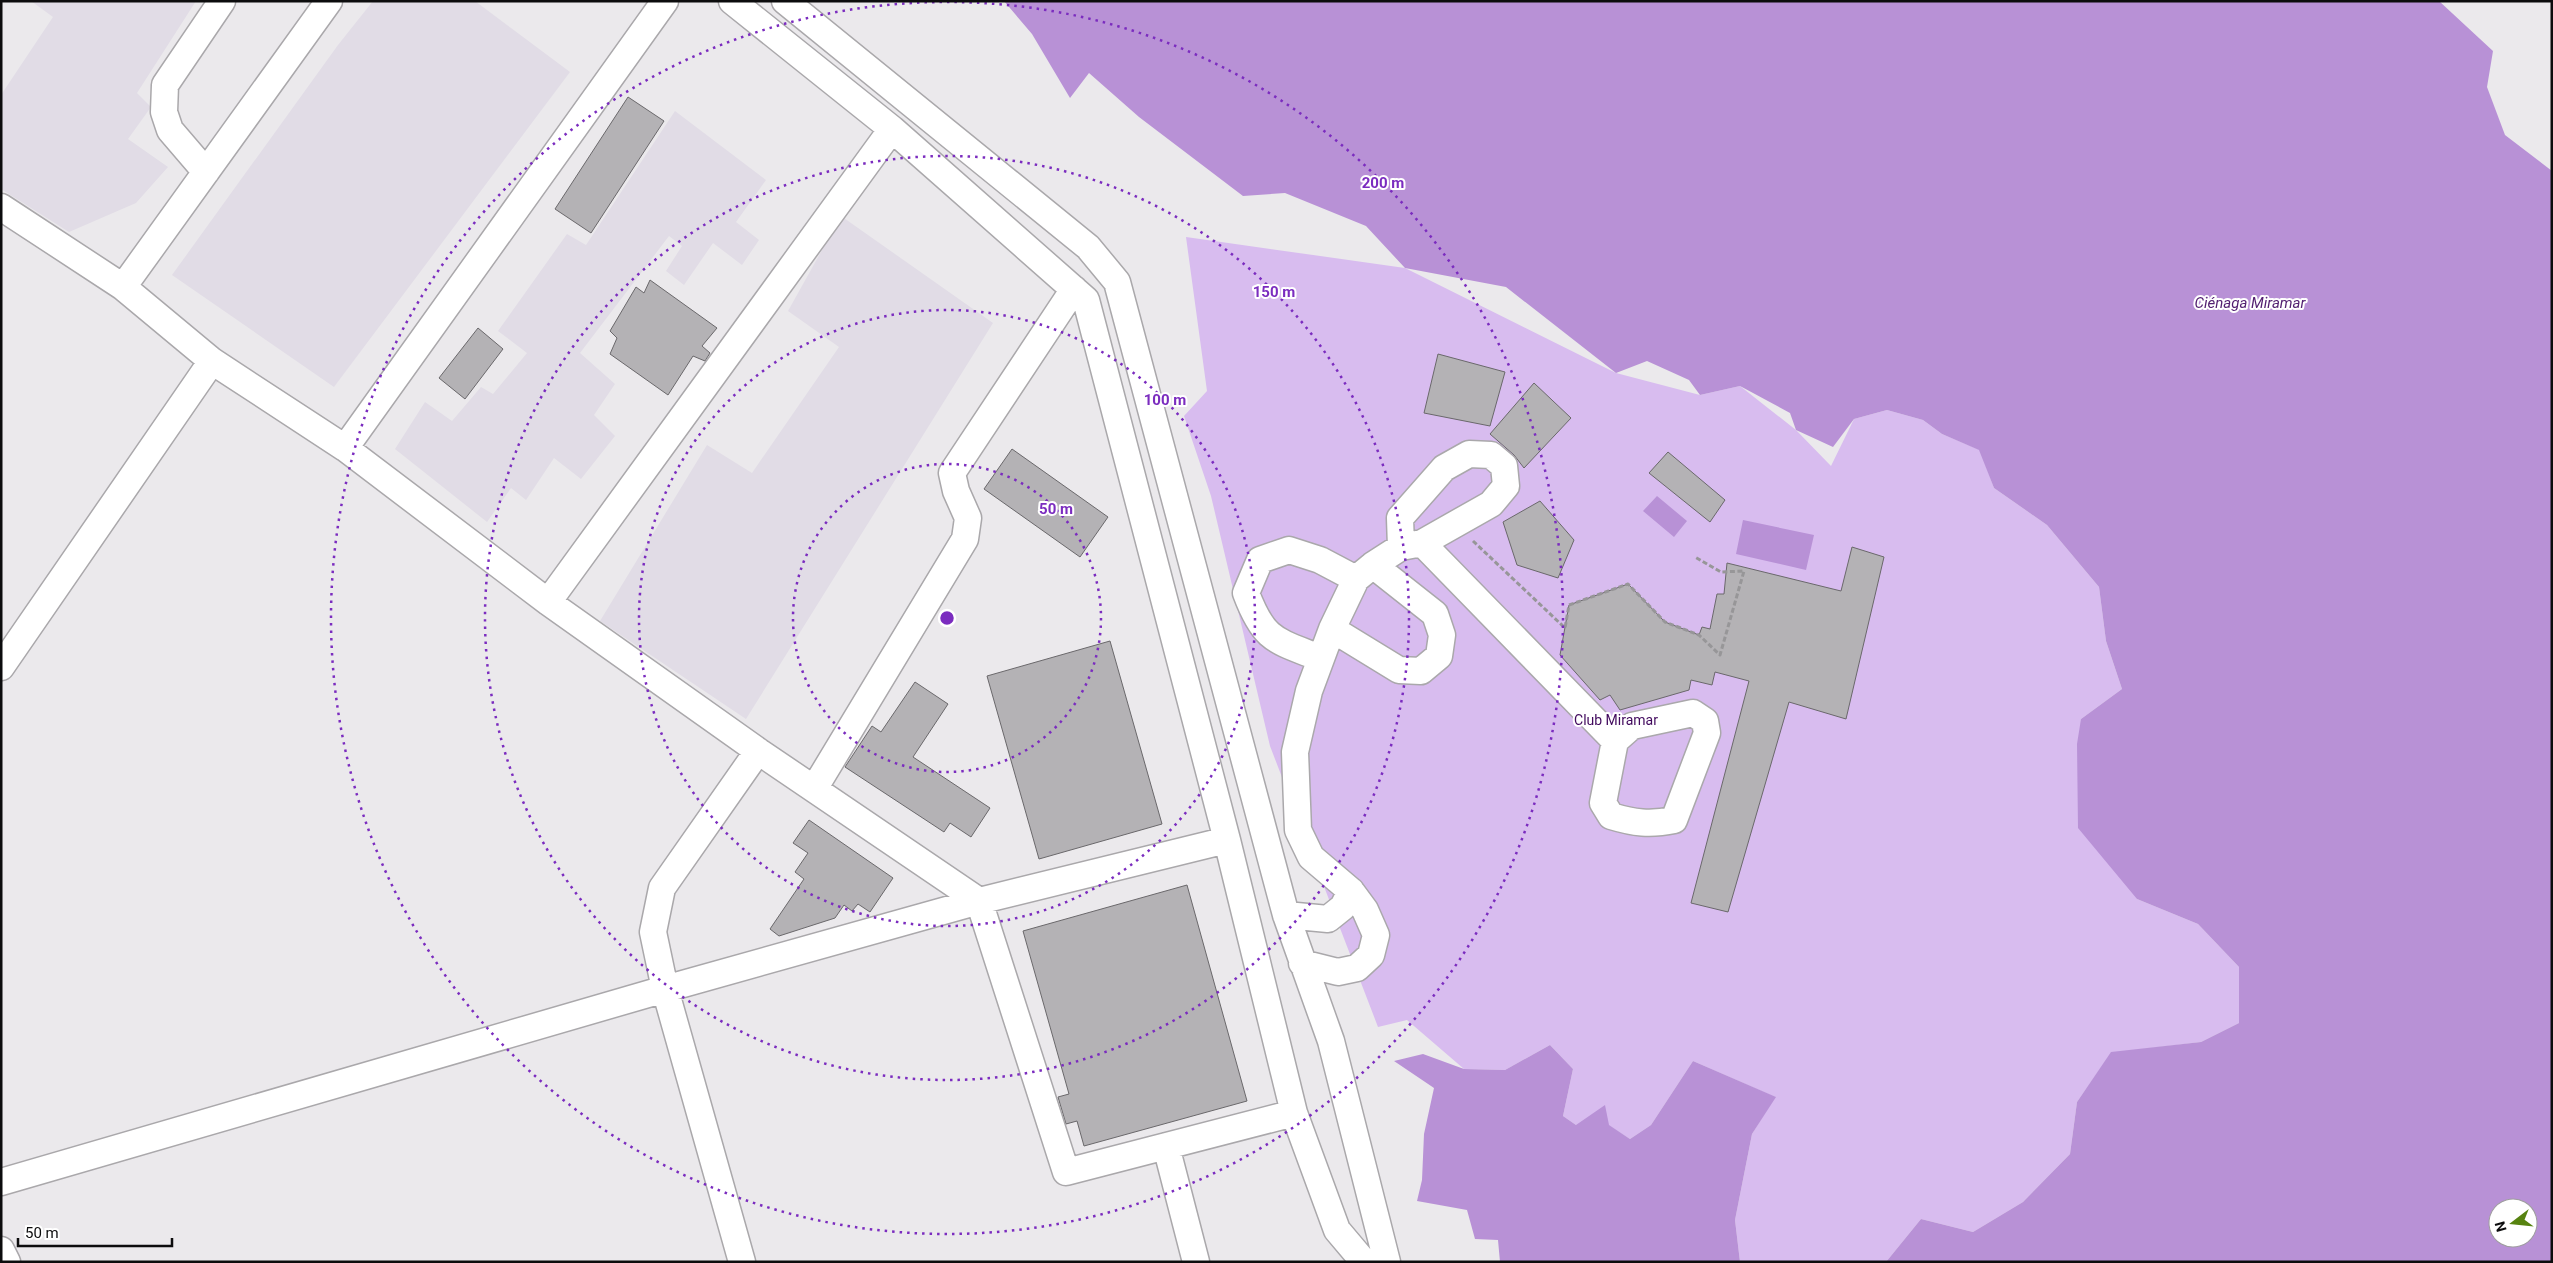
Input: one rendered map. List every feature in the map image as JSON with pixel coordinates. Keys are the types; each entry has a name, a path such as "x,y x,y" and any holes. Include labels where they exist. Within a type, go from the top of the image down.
{"street":[{"path":"206,172 170,130 164,112 165,85 222,1"},
{"path":"123,287 329,1"},
{"path":"345,448 665,1"},
{"path":"732,1 892,129 1086,300 1227,840 1294,1113 1337,1230 1364,1262"},
{"path":"786,1 1088,247 1117,282 1286,915 1331,1041 1387,1262"},
{"path":"548,602 892,129"},
{"path":"1,207 123,287 212,361 345,448 548,602 758,751 979,901 1066,1172 1294,1113"},
{"path":"814,789 965,539 968,518 956,491 952,473 1074,289"},
{"path":"1,667 212,361"},
{"path":"1302,963 1338,972 1357,968 1370,956 1376,935 1365,910 1351,890 1312,857 1298,830 1295,752 1309,691 1320,658 1332,629 1364,572 1411,545 1615,741"},
{"path":"1320,658 1275,640 1256,619 1246,593 1260,560 1289,550 1364,572 1435,614 1442,635 1440,656 1421,670 1399,670 1332,629"},
{"path":"1693,713 1704,720 1707,733 1674,820 1655,824 1637,824 1611,816 1603,803 1615,741 1632,726 1693,713"},
{"path":"742,1262 665,989 653,932 662,888 758,751"},
{"path":"1,1182 665,989 979,901 1227,840"},
{"path":"1286,915 1328,919 1343,907 1351,890"},
{"path":"1166,1146 1196,1262"},
{"path":"1,1250 7,1262"}],"path":[{"path":"1488,553 1565,628 1569,605 1628,584 1665,622 1699,635 1720,655 1744,571 1721,572 1695,556"}],"shaded area":[{"path":"31,1 196,1 137,93 151,107 128,139 168,167 136,203 69,232 1,189 1,95 53,17"},
{"path":"373,1 475,1 570,72 334,387 172,275 338,45"},
{"path":"675,111 766,180 736,222 759,240 742,265 713,243 684,285 666,271 682,246 669,236 580,353 615,384 594,415 615,436 581,479 554,458 526,500 511,488 487,522 395,449 425,402 452,421 481,387 493,394 527,353 498,331 567,234 586,245"},
{"path":"841,216 993,323 746,719 600,621 707,445 752,473 839,347 788,311"}],"green space":[{"name":"Club Miramar","path":"1186,237 1405,268 1616,373 1700,395 1740,386 1796,430 1831,466 1854,419 1887,410 1923,420 1942,434 1980,450 1994,488 2047,525 2099,587 2106,641 2122,689 2081,719 2137,899 2198,924 2239,967 2239,1023 2201,1042 2111,1053 2077,1102 2070,1154 2023,1202 1973,1232 1921,1219 1886,1262 1740,1262 1735,1220 1752,1134 1775,1097 1693,1061 1651,1125 1630,1139 1608,1125 1576,1125 1563,1116 1573,1069 1550,1045 1505,1070 1464,1069 1407,1020 1378,1027 1270,746 1211,496 1184,416 1207,391"}],"water":[{"name":"Ciénaga Miramar","path":"1004,1 2439,1 2493,51 2487,87 2505,135 2552,171 2552,1262 1886,1262 1921,1219 1973,1232 2023,1202 2070,1154 2077,1102 2111,1052 2201,1042 2239,1023 2239,967 2198,924 2137,899 2078,828 2077,744 2081,719 2122,689 2106,641 2099,587 2047,525 1994,488 1979,450 1942,434 1923,420 1887,410 1854,419 1833,447 1796,430 1790,413 1740,386 1700,395 1689,380 1647,361 1616,373 1506,287 1405,268 1366,226 1285,193 1243,196 1139,117 1089,73 1070,98 1032,34"},
{"path":"1657,496 1687,521 1674,537 1643,511"},
{"path":"1743,520 1814,535 1806,570 1736,554"},
{"path":"1550,1045 1573,1069 1563,1116 1576,1125 1605,1105 1609,1125 1630,1139 1651,1125 1693,1061 1776,1097 1752,1134 1735,1220 1740,1262 1500,1262 1498,1240 1475,1239 1467,1210 1417,1201 1422,1180 1424,1134 1434,1088 1394,1061 1423,1054 1464,1069 1505,1070"}],"building":[{"path":"628,97 664,121 591,233 555,209"},
{"path":"650,280 717,328 702,346 710,353 705,361 693,356 668,395 610,354 617,338 610,331 636,287 644,293"},
{"path":"478,328 503,349 465,399 439,378"},
{"path":"1438,354 1505,372 1490,426 1424,413"},
{"path":"1534,383 1571,418 1524,468 1514,455 1490,434"},
{"path":"1012,449 1108,517 1080,557 984,489"},
{"path":"1668,452 1725,500 1710,522 1649,473"},
{"path":"1540,501 1574,540 1558,578 1517,565 1503,522"},
{"path":"1852,547 1884,557 1846,719 1789,702 1728,912 1691,903 1749,681 1715,672 1712,685 1691,680 1689,690 1620,710 1610,695 1600,700 1560,655 1569,605 1628,584 1665,622 1699,635 1702,627 1710,629 1717,594 1724,594 1727,563 1841,591"},
{"path":"1110,641 1162,824 1039,859 987,676"},
{"path":"915,682 948,704 913,757 990,808 971,837 950,823 944,832 845,767 872,726 881,732"},
{"path":"809,820 893,878 870,912 858,904 852,911 844,905 835,918 779,936 770,929 804,879 795,872 808,853 793,843"},
{"path":"1187,885 1247,1101 1084,1146 1077,1121 1066,1124 1058,1097 1069,1094 1023,931"}]}
